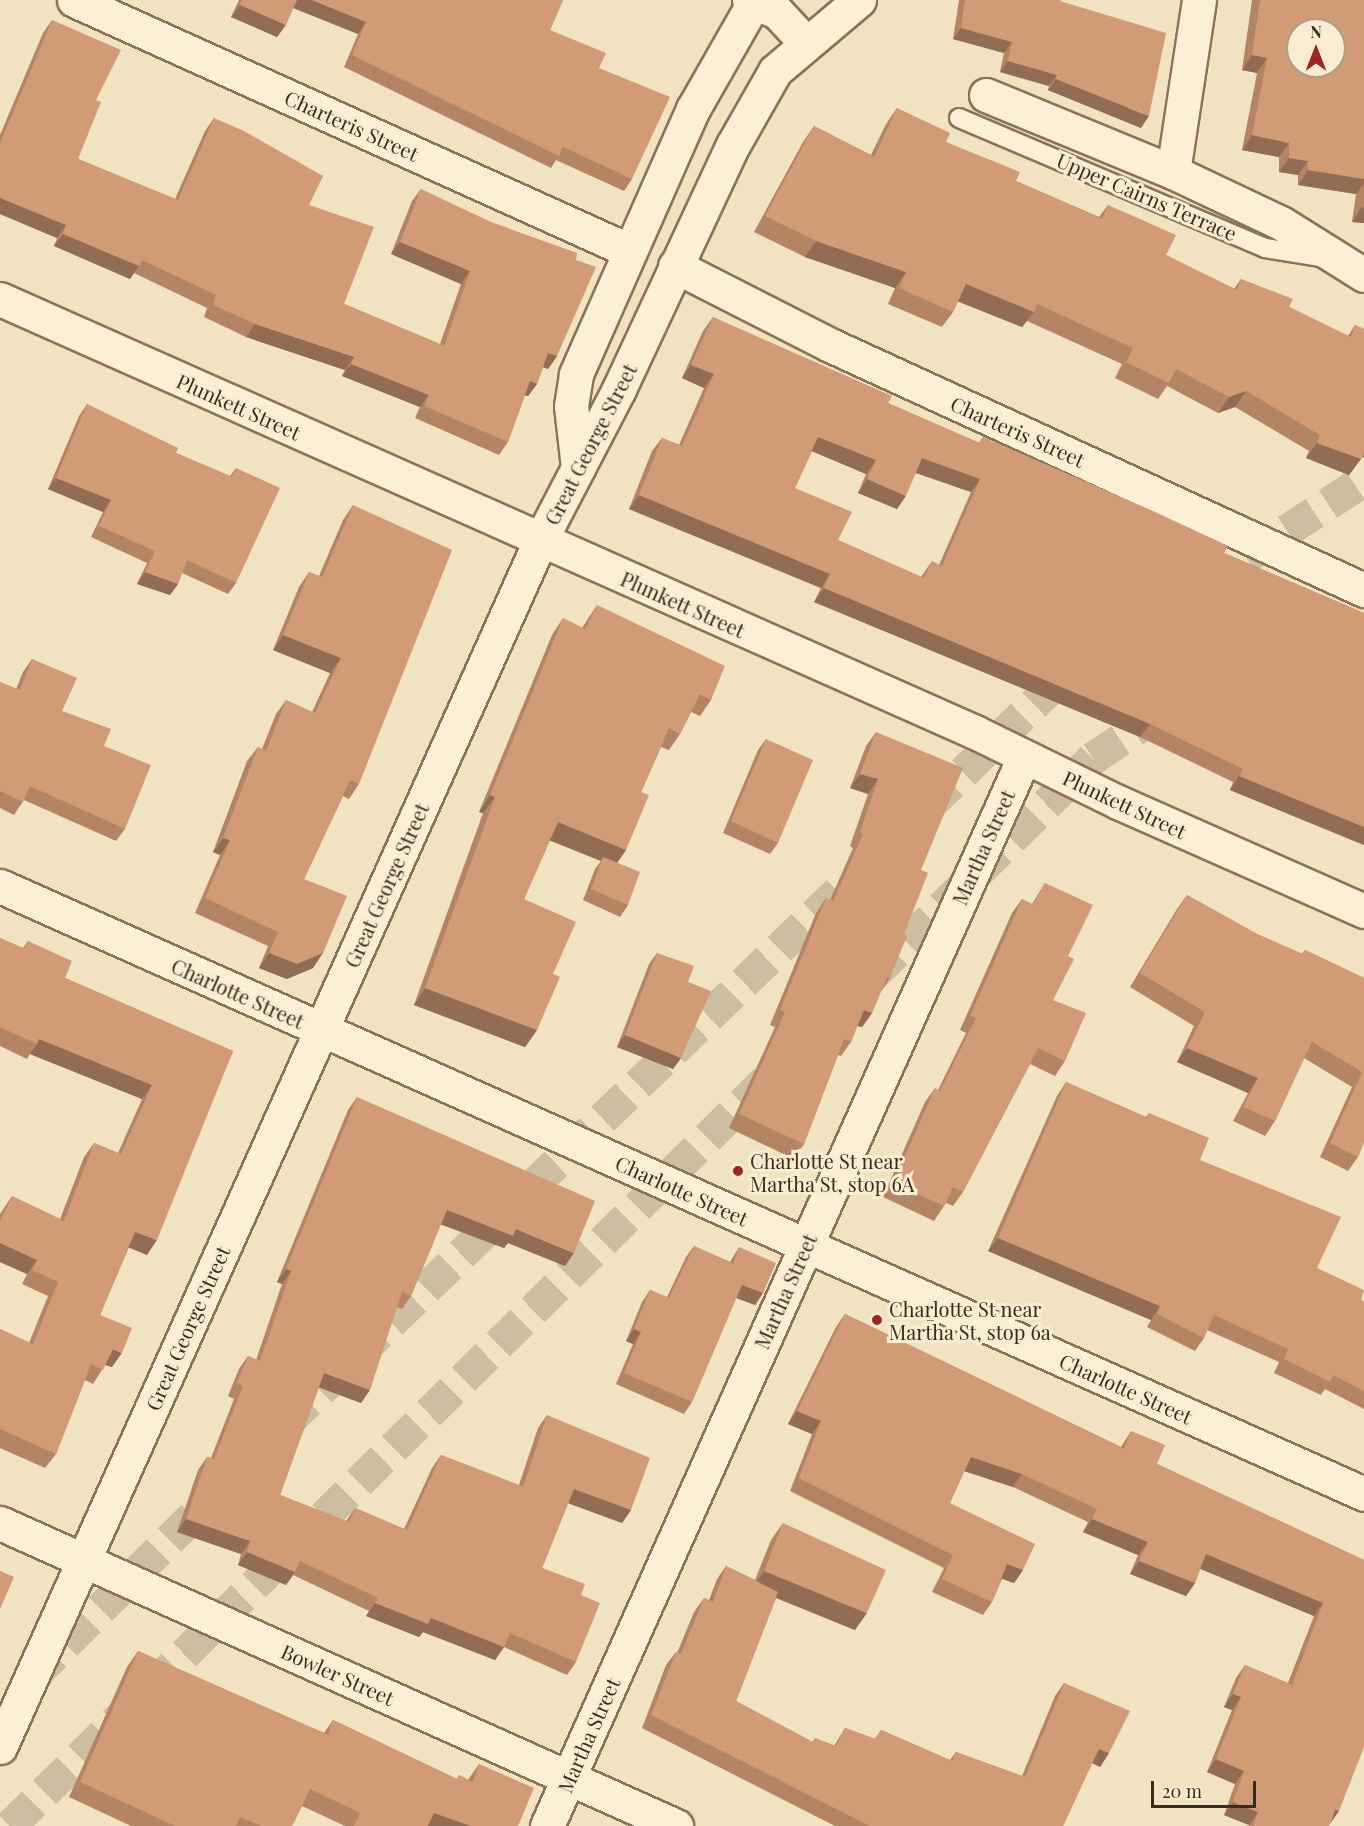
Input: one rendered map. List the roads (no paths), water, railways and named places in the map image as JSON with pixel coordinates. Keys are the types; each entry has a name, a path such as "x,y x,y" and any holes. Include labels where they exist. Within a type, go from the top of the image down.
{"street":[{"name":"Charteris Street","path":"74,0 630,251"},
{"name":"Great George Street","path":"0,1747 540,541 579,468 751,108 775,71 859,0"},
{"path":"1173,172 1199,0"},
{"path":"579,468 571,391 693,109 751,1 777,12 806,43"},
{"name":"Upper Cairns Terrace","path":"986,95 1173,172 1281,223 1351,267"},
{"name":"Charteris Street","path":"675,266 830,345 1364,590"},
{"name":"Plunkett Street","path":"0,299 1364,911"},
{"name":"Martha Street","path":"547,1826 1024,757"},
{"name":"Charlotte Street","path":"0,886 1364,1494"},
{"name":"Bowler Street","path":"0,1523 676,1826"}],"lane":[{"name":"Upper Cairns Terrace","path":"959,118 1265,248 1351,267"}],"tunnel":[{"path":"1205,584 1364,480"},
{"path":"928,806 1059,680 1077,668"},
{"path":"872,976 1093,758 1166,709"},
{"path":"285,1424 849,881"},
{"path":"10,1826 771,1075"},
{"path":"31,1678 209,1500"}],"place":[{"name":"Charlotte St near Martha St, stop 6A","path":"738,1171"},
{"name":"Charlotte St near Martha St, stop 6a","path":"877,1320"}]}
